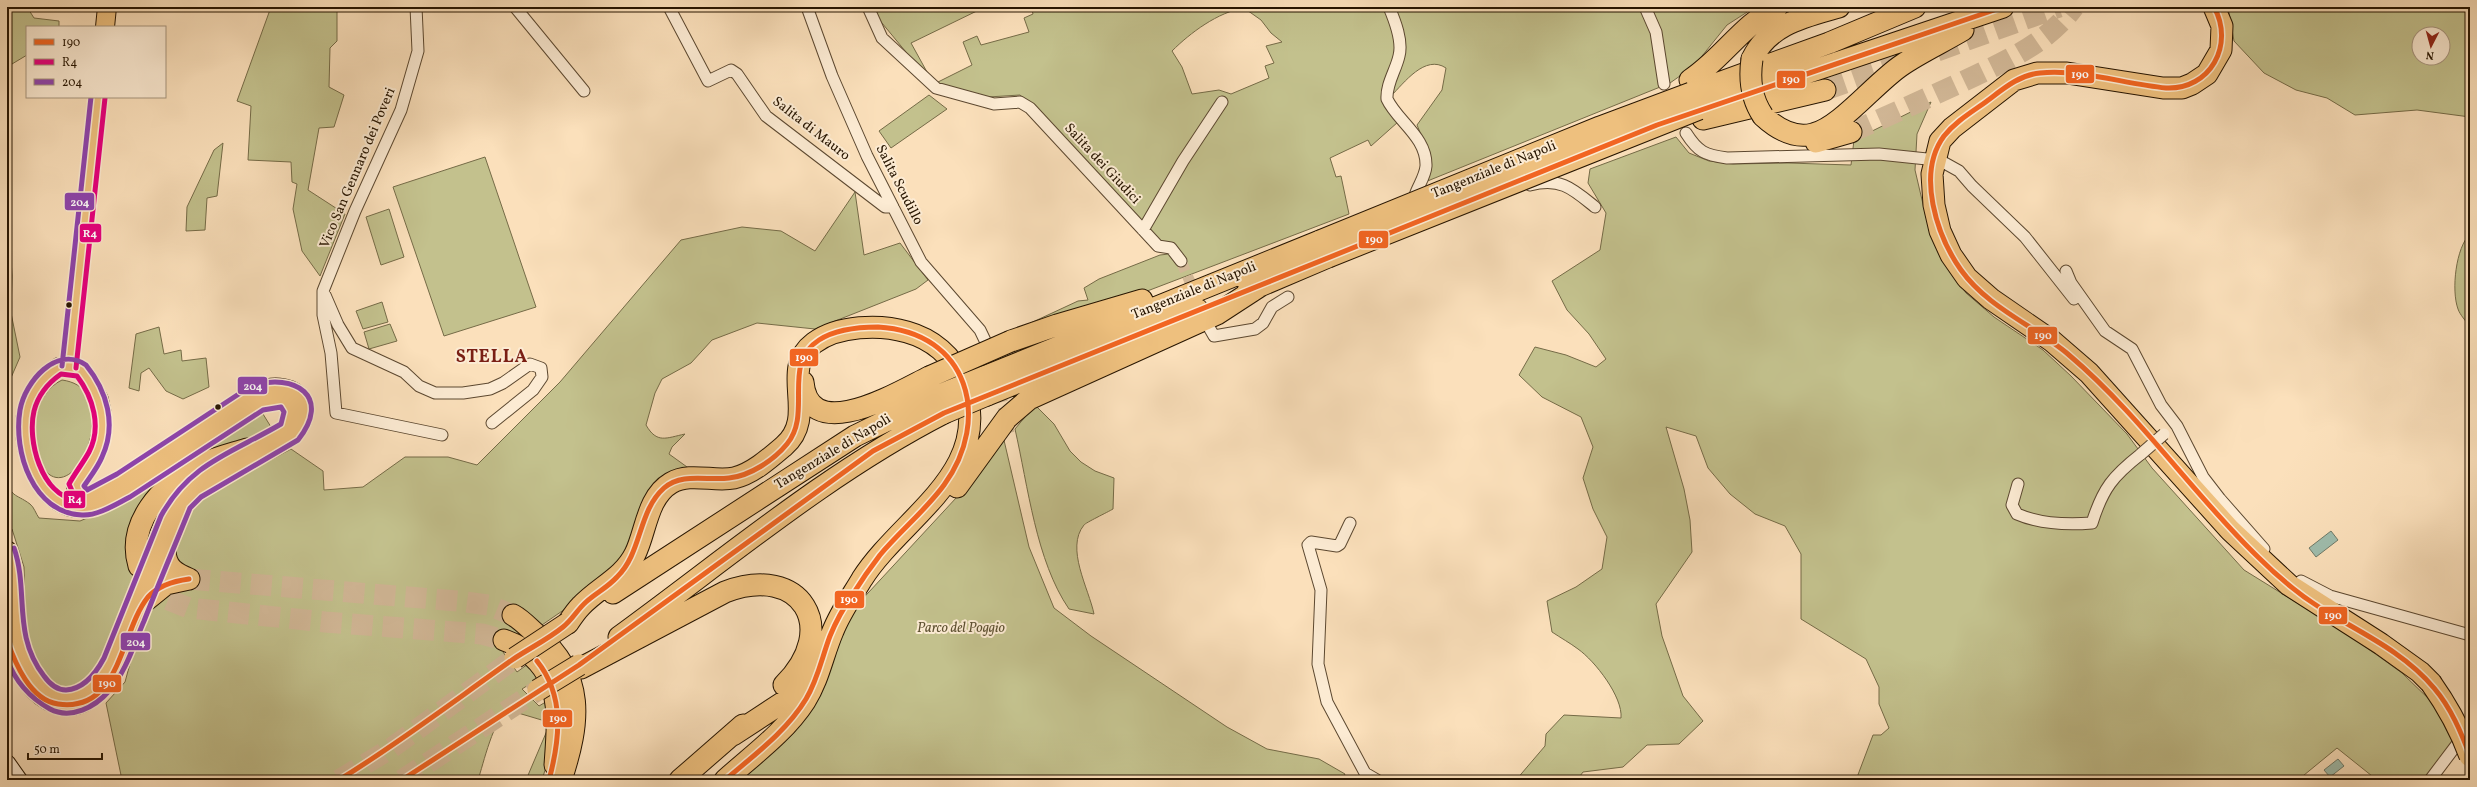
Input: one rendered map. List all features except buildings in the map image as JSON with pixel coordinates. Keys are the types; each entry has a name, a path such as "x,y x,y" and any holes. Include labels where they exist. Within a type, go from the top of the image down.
{"highway":[{"path":"1696,100 1714,62 1754,22 1777,7"},
{"path":"1811,7 1787,15 1769,26 1756,46 1752,59 1751,85 1756,103 1763,116 1774,129 1797,141 1817,142 1851,132"},
{"path":"1752,59 1760,45 1774,31 1788,23 1839,7"},
{"path":"1696,100 1915,7"},
{"path":"1696,100 2003,7"},
{"path":"1763,116 1771,124 1788,132 1803,135 1818,133 1833,124 1902,65 2003,7"},
{"path":"2214,7 2222,26 2221,50 2207,74 2192,84 2182,88 2163,88 2067,73 2037,73 2014,80 1952,128 1940,141 1932,174 1934,205 1940,231 1957,265 1971,282 1991,299 2052,341 2089,373 2230,530 2289,585 2381,644 2420,672 2431,683 2459,728 2470,756"},
{"path":"1696,100 1825,90"},
{"name":"Tangenziale di Napoli","path":"988,377 1196,309 1260,286 1324,249 1600,127 1696,100"},
{"name":"Tangenziale di Napoli","path":"580,666 855,464 900,435 939,405 988,377 1237,273 1324,249 1614,142 1696,100"},
{"path":"733,735 791,697 803,684 814,666 828,624 848,587 866,562 942,479 954,459 960,436 961,399 955,380 940,357 921,344 906,338 887,335 853,336 823,345 808,358 803,380 808,399 822,411 836,414 850,413 929,378 1011,341 1057,325 1237,273"},
{"path":"839,618 867,584 951,493 1004,422 1021,405 1051,388 1217,314 1260,286"},
{"path":"568,623 582,605 617,578 629,563 641,540 655,499 671,483 686,478 727,479 745,474 787,444 800,416 797,375 800,361 808,348 821,338 844,331 868,328 904,331 935,346 951,360 959,374 968,406 965,444 956,469 947,483 870,566 839,618 815,683 800,708 786,726 725,780"},
{"name":"Tangenziale di Napoli","path":"515,658 832,450 885,420 939,405"},
{"path":"139,566 136,553 138,535 145,515 155,500 172,482 199,465 248,449"},
{"path":"145,601 166,584 189,579 169,567 165,551"},
{"path":"538,690 580,666 725,592 758,584 778,586 786,590 801,602 810,618 812,635 810,649 796,674 733,735 680,780"},
{"path":"646,617 696,592"},
{"path":"513,615 552,647 565,667 574,695 574,740 555,775"},
{"path":"504,640 518,645 532,656 543,668 552,684 558,712 555,775"}],"main road":[{"path":"105,26 107,7"},
{"path":"69,367 98,98"},
{"path":"7,550 12,576 15,626 25,659 36,677 54,694 66,697 81,693 93,686 108,666 175,503 184,490 197,479 248,449 281,432 291,422 291,410 285,400 278,399 260,403 135,484 89,502 74,507 52,498 33,467 26,439 26,411 36,389 51,372 58,367 69,367 81,370 88,379 99,400 102,414 101,434 96,454 76,486 82,496 89,502"},
{"path":"7,640 18,669 39,695 53,705 78,704 93,697 111,679 145,601 182,508 193,494 292,435 301,426 304,412 302,400 295,391 283,386 268,386 254,392 89,502"},
{"path":"7,763 19,780"}],"street":[{"name":"Vico San Gennaro dei Poveri","path":"323,291 355,211 401,110 418,52 416,7"},
{"path":"515,7 584,91"},
{"name":"Salita di Mauro","path":"669,7 708,81 731,70 736,74 766,116 885,207 893,207"},
{"name":"Salita Scudillo","path":"807,7 832,76 867,156 922,262 980,330 988,377"},
{"name":"Salita dei Giudici","path":"868,7 882,38 936,88 994,104 1013,101 1020,102 1030,108 1158,246 1171,248 1181,261"},
{"path":"1389,7 1400,47 1399,56 1388,88 1387,99 1410,128 1425,158 1424,173 1414,200 1414,208 1420,216 1426,219 1441,220 1523,187 1545,182 1570,187 1595,207"},
{"path":"1645,7 1656,32 1664,84"},
{"path":"1143,230 1182,161 1222,102"},
{"path":"1686,133 1694,146 1707,155 1726,158 1879,154 1927,159"},
{"path":"1941,161 1968,178 1972,186 2025,237 2099,329 2132,349 2161,405 2177,426 2203,477 2220,499 2273,558 2304,583 2330,596 2470,635"},
{"path":"2066,270 2071,284 2105,331 2114,339"},
{"path":"323,291 338,325 352,348 404,372 419,386 435,393 463,393 490,389 503,383 530,364 541,368 542,377 533,390 492,423"},
{"path":"323,291 323,315 331,353 336,413 442,435"},
{"path":"1210,329 1214,336 1255,329 1263,323 1272,307 1288,297"},
{"path":"2018,484 2012,505 2017,514 2046,522 2072,525 2092,523 2106,489 2115,474 2164,434 2177,426"},
{"path":"1350,523 1340,544 1337,546 1311,542 1308,545 1321,590 1319,674 1327,702 1365,773 1377,780"},
{"path":"2430,780 2470,727"}],"green space":[{"path":"7,7 27,7 34,18 59,21 59,26 26,26 26,56 7,67"},
{"path":"271,7 337,7 337,41 330,48 329,87 344,95 334,127 319,128 308,190 345,214 320,276 302,251 293,209 297,184 292,182 291,162 248,160 251,106 237,101"},
{"path":"875,7 985,7 911,43 927,72 925,75 877,17"},
{"path":"1039,7 1385,7 1393,32 1394,49 1391,66 1383,90 1398,122 1371,146 1368,140 1330,158 1336,177 1341,176 1349,214 1142,293 1022,327 1078,301 1088,300 1084,288 1099,279 1160,255 1169,254 1177,265 1186,262 1168,242 1160,241 1142,223 1037,110 1020,95 988,97 934,84 972,65 963,42 977,36 981,45 1029,32 1024,18 1033,14 1032,10","holes":["1244,8 1261,20 1271,33 1282,42 1266,46 1274,63 1265,66 1269,78 1231,94 1219,90 1192,94 1182,67 1172,51 1187,37 1205,24 1234,10"]},
{"path":"1395,7 1755,7 1727,25 1694,66 1670,83 1425,182 1431,168 1431,159 1417,125 1442,90 1446,68 1438,65 1423,67 1409,78 1391,96 1403,56"},
{"path":"2228,7 2342,7 2369,10 2370,7 2470,7 2470,117 2417,110 2355,115 2327,98 2296,90 2264,73 2234,41"},
{"path":"929,95 947,109 891,148 879,131"},
{"path":"1931,102 1917,134 1915,170 1926,217 1942,259 1966,293 1994,317 2043,350 2071,376 2127,434 2152,468 2244,570 2349,635 2402,673 2432,702 2453,741 2423,780 2377,780 2337,748 2298,780 1856,780 1873,735 1881,735 1889,728 1879,704 1879,687 1866,659 1801,619 1801,554 1785,526 1755,514 1730,494 1708,468 1696,436 1666,427 1684,489 1690,520 1692,552 1656,604 1662,636 1683,696 1703,721 1679,744 1647,745 1623,767 1583,772 1577,780 1516,780 1545,746 1546,734 1564,715 1621,718 1618,700 1607,680 1600,671 1578,649 1552,632 1547,601 1576,587 1602,569 1607,537 1593,509 1583,478 1593,447 1581,417 1542,397 1519,375 1535,347 1566,355 1596,367 1606,359 1589,334 1567,310 1552,281 1600,250 1606,213 1588,183 1590,169 1676,137 1689,153 1709,161 1733,164 1788,163 1851,165 1854,140"},
{"path":"223,143 217,196 207,198 205,230 186,231 187,207 214,150"},
{"path":"485,157 536,307 444,336 393,187"},
{"path":"7,188 12,276 11,313 20,357 7,387"},
{"path":"855,192 864,255 900,243 928,280 916,289 815,329 757,323 712,340 691,363 662,379 655,393 646,425 654,435 662,438 685,434 672,447 669,454 694,472 678,474 617,573 503,652 517,672 532,661 544,675 522,689 539,706 549,700 549,726 545,721 508,710 503,714 494,731 478,780 122,780 106,703 125,682 140,627 190,507 209,493 291,449 323,471 324,490 363,487 405,457 448,457 477,465 560,382 681,240 742,227 781,231 815,251"},
{"path":"389,209 404,257 381,265 366,217"},
{"path":"2470,234 2470,327 2459,311 2456,301 2455,280 2458,258 2465,240"},
{"path":"382,302 388,322 363,329 356,311"},
{"path":"390,324 397,341 369,349 364,332"},
{"path":"159,327 164,354 181,350 182,361 206,358 209,387 183,399 166,391 149,368 141,373 139,391 129,388 136,334"},
{"path":"62,380 82,389 92,405 94,426 88,447 79,465 66,476 53,476 40,463 36,453 34,429 39,405 52,386"},
{"path":"1035,405 1054,424 1070,451 1081,462 1095,471 1114,478 1113,509 1084,525 1079,534 1077,545 1077,557 1094,614 1069,609 1048,569 1034,522 1015,429"},
{"path":"263,414 271,427 166,482 127,599 98,668 92,677 71,689 61,689 53,685 37,665 26,643 24,567 12,529 7,528 7,476 12,492 31,505 39,518 80,521 111,508"},
{"name":"Parco del Poggio","path":"1003,436 1029,547 1054,608 1091,636 1227,727 1267,749 1319,759 1345,774 1342,780 741,780 792,735 810,712 840,630 856,606 969,484"},
{"path":"549,726 549,757 542,780 526,780"}],"shaded area":[{"path":"2331,531 2338,540 2316,557 2309,548"},
{"path":"2338,759 2344,766 2330,777 2324,770"}],"tunnel":[{"path":"1937,51 2059,7"},
{"path":"1851,132 2008,60 2050,32 2074,7"},
{"path":"1825,90 1904,62"},
{"path":"1181,261 1196,296"},
{"path":"993,359 1009,433"},
{"path":"189,579 458,601 488,605 513,615"},
{"path":"145,580 152,590 166,599 189,608 325,622 482,634 504,640"},
{"path":"339,780 390,749 515,658"},
{"path":"402,780 538,690"}],"transit line":[{"name":"190","path":"402,780 579,665 873,451 944,413 1657,125 2003,7"},
{"name":"190","path":"2214,7 2220,21 2222,36 2220,50 2206,73 2195,82 2182,87 2166,88 2072,73 2056,72 2032,74 2012,83 1959,121 1944,136 1936,151 1931,168 1933,204 1938,223 1952,256 1972,283 1998,306 2056,345 2095,378 2143,428 2211,507 2258,557 2296,591 2322,609 2381,644 2422,675 2434,688 2450,712 2470,756"},
{"name":"204","path":"62,366 91,98"},
{"name":"R4","path":"76,368 105,98"},
{"name":"190","path":"339,780 405,737 512,660 551,636 566,624 583,605 613,581 625,567 636,544 649,508 664,488 679,480 737,477 753,471 782,450 794,432 798,418 799,375 802,362 808,350 819,340 833,333 863,327 878,327 909,333 933,345 952,362 963,383 968,407 967,433 959,459 937,494 880,555 846,604 830,636 814,684 798,711 779,733 725,780"},
{"name":"204","path":"7,659 14,675 24,688 36,700 50,709 58,712 74,712 90,707 103,697 115,683 129,658 190,508 201,497 298,440 308,425 311,411 310,400 304,392 295,386 282,382 251,386 117,474 87,490 84,486 100,461 109,433 108,409 99,386 86,365 75,360 64,360 53,363 35,378 28,388 20,410 20,444 24,461 30,478 39,492 51,504 65,512 82,515 101,512 130,497 263,410 281,407 284,412 281,424 229,452 199,471 185,483 172,498 161,516 104,658 89,679 78,687 62,690 51,684 34,660 24,629 21,580 14,548"},
{"name":"R4","path":"61,374 77,376 83,384 94,412 95,433 93,442 89,452 69,484 76,500 64,496 54,488 45,477 35,451 33,436 32,423 38,400 48,385 61,374"},
{"name":"190","path":"7,640 19,669 39,696 58,704 79,703 95,696 107,683 116,667 139,612 148,597 157,589 167,584 189,579"},
{"name":"190","path":"537,661 546,674 552,689 558,718 556,749 549,780"}],"district":[{"name":"STELLA","path":"492,357"}]}
